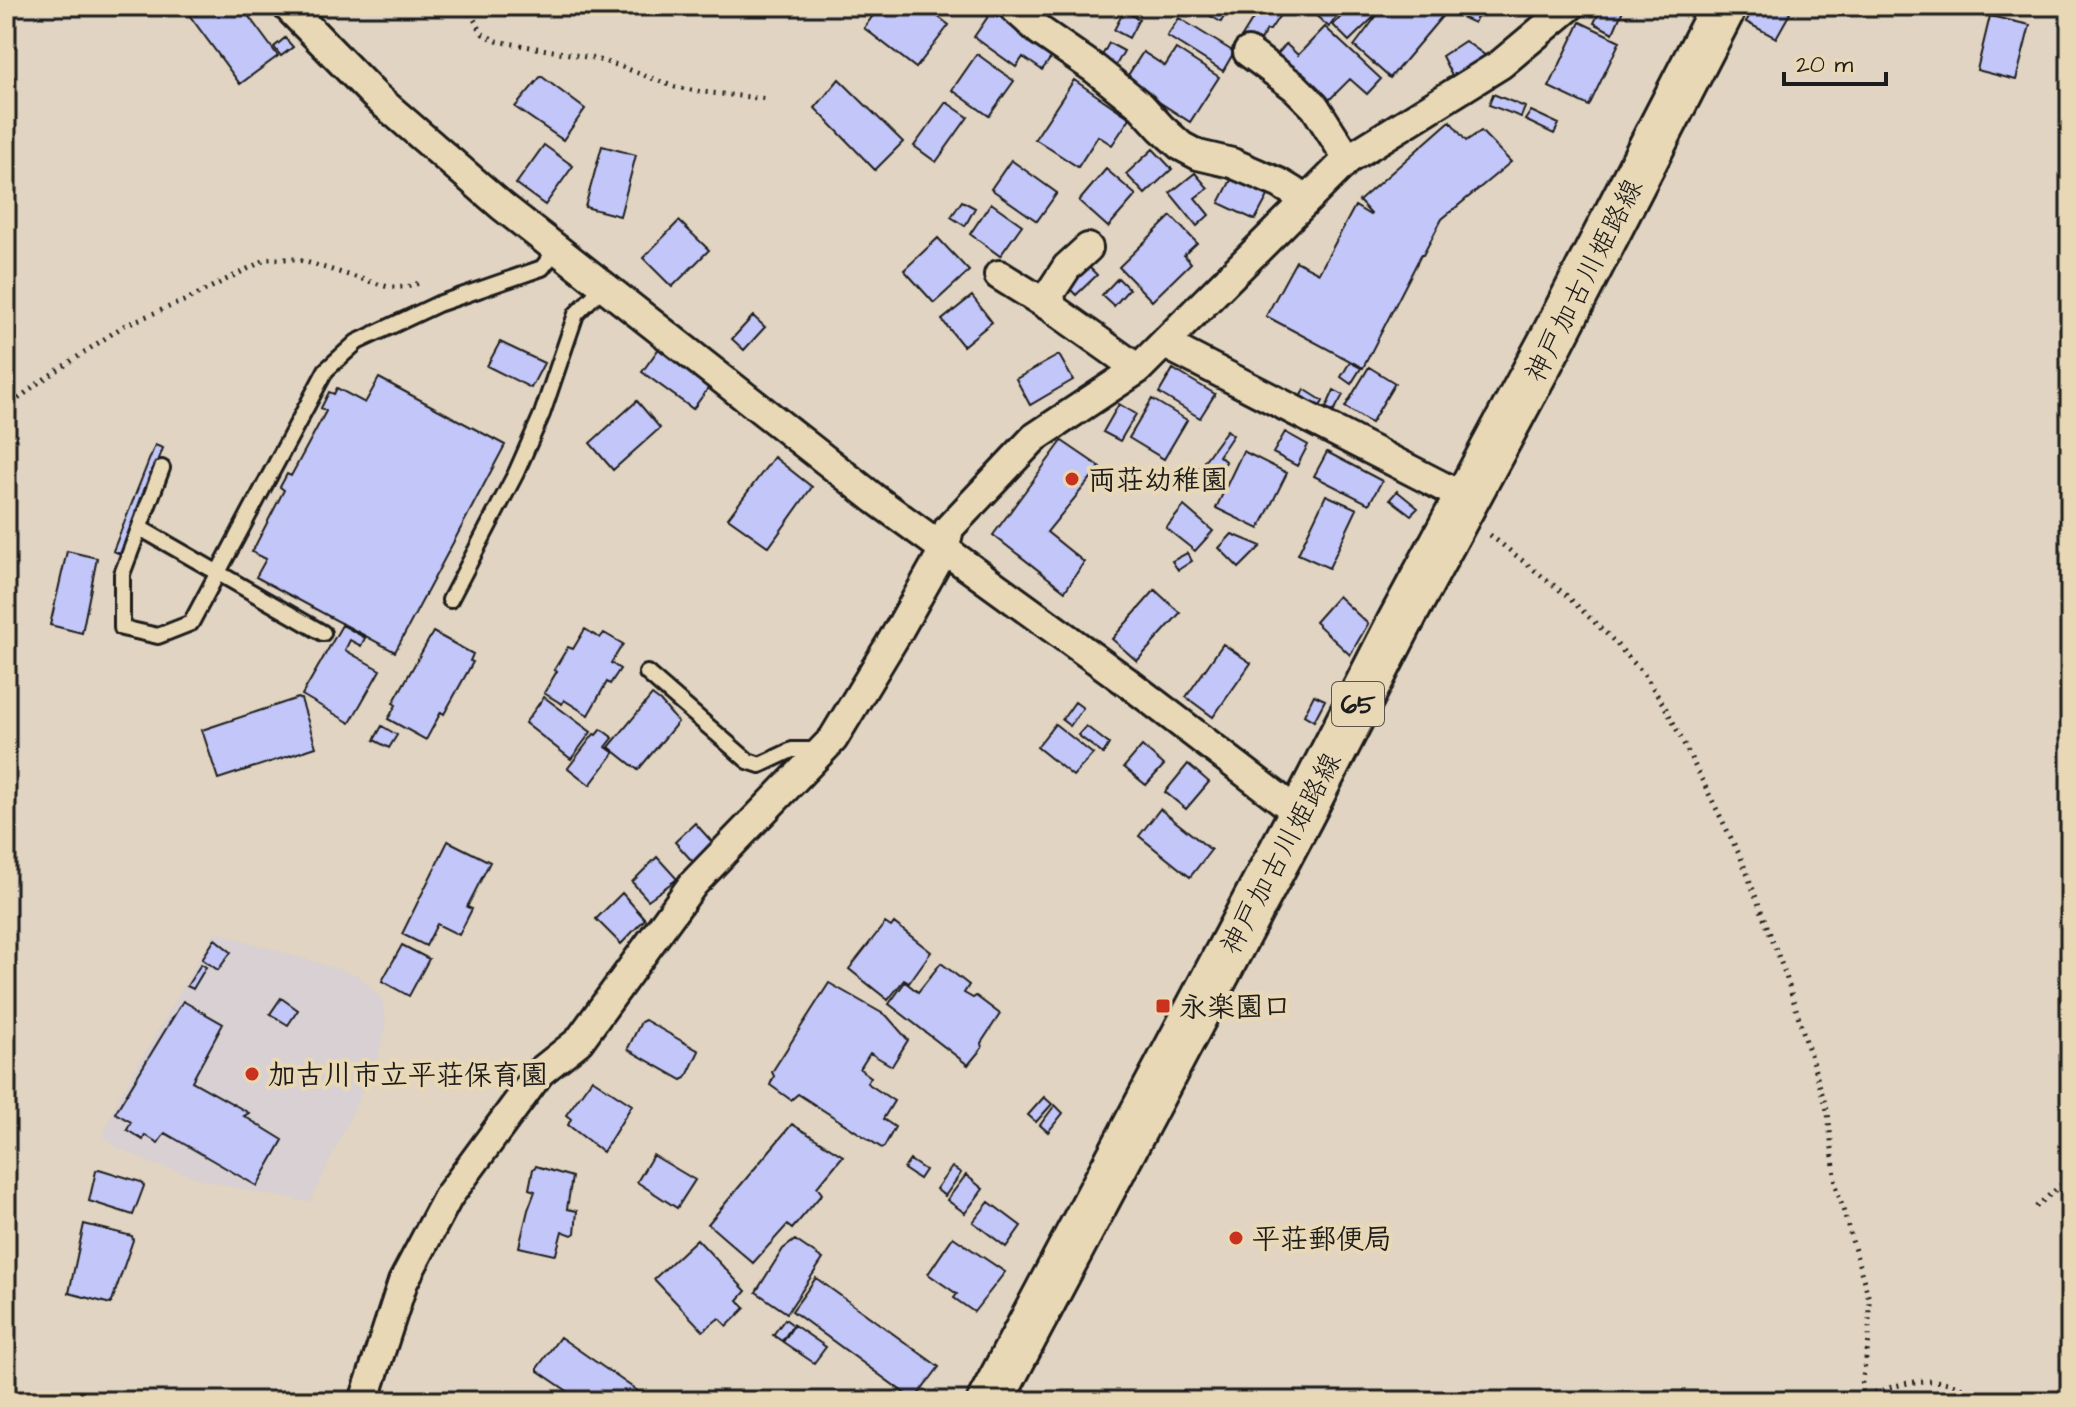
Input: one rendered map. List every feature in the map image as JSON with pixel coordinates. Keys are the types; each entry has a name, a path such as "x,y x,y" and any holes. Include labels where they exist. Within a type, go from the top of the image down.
{"main road":[{"name":"神戸加古川姫路線","path":"990,1401 1552,340 1724,6"}],"street":[{"path":"287,6 374,95 502,206 875,499 1127,682 1301,815"},
{"path":"1012,6 1040,31 1141,106 1181,146 1198,155 1232,163 1279,183 1307,200"},
{"path":"364,1401 403,1282 448,1197 540,1072 579,1041 693,884 833,739 945,548 949,528 1034,438 1138,369 1348,159 1501,64 1570,6"},
{"path":"1248,52 1295,87 1315,107 1348,159"},
{"path":"1052,308 1050,293 1067,267 1088,248"},
{"path":"999,275 1138,369"},
{"path":"1165,344 1462,507"}],"lane":[{"path":"162,468 122,574 122,628 158,636 191,623 326,370 357,342 438,304 542,268 557,249"},
{"path":"450,600 527,450 576,314 604,286"},
{"path":"140,528 323,633"},
{"path":"647,673 748,761 760,765 792,750 821,750"}],"path":[{"path":"466,6 483,34 497,41 592,58 675,87 768,99"},
{"path":"6,409 34,386 125,325 186,300 267,259 296,259 388,287 407,287 429,279"},
{"path":"1462,507 1491,536 1566,595 1644,674 1668,712 1741,858 1786,976 1828,1113 1836,1185 1869,1299 1869,1340 1862,1383 1863,1397"},
{"path":"2036,1207 2070,1177"},
{"path":"1852,1401 1904,1382 1936,1381 1954,1385 1983,1401"}],"shaded area":[{"name":"加古川市立平荘保育園","path":"215,932 358,975 382,999 386,1027 376,1063 310,1202 212,1182 151,1163 105,1138 116,1103"}],"building":[{"path":"208,6 241,6 278,56 240,84 187,12 190,10 196,15"},
{"path":"880,6 893,10 896,6 924,6 949,25 916,68 864,28"},
{"path":"1193,6 1230,6 1221,22"},
{"path":"1261,6 1286,6 1256,46 1241,38"},
{"path":"1305,6 1345,6 1329,27"},
{"path":"1351,6 1374,6 1379,12 1349,41 1333,25"},
{"path":"1384,6 1427,6 1444,14 1390,78 1354,46"},
{"path":"1437,6 1482,6 1474,23"},
{"path":"1602,6 1615,6 1623,10 1613,33 1594,23"},
{"path":"1755,6 1778,6 1790,13 1776,38 1746,22"},
{"path":"994,8 1056,51 1042,70 1023,57 1016,67 974,37"},
{"path":"1124,11 1139,19 1129,38 1114,30"},
{"path":"1990,16 2030,25 2016,80 1977,70"},
{"path":"1179,18 1234,52 1223,71 1167,36"},
{"path":"1580,22 1620,41 1589,106 1549,87"},
{"path":"1325,27 1381,79 1367,94 1350,79 1325,104 1275,57 1286,44 1298,55"},
{"path":"285,38 293,47 281,56 274,47"},
{"path":"1465,41 1489,58 1453,78 1442,56"},
{"path":"1109,43 1124,51 1114,69 1099,61"},
{"path":"1176,49 1219,77 1190,122 1125,80 1143,52 1165,66"},
{"path":"977,54 1014,81 989,116 952,90"},
{"path":"541,76 585,109 563,140 515,107"},
{"path":"839,79 903,142 875,170 815,108"},
{"path":"1074,80 1130,118 1112,145 1098,136 1078,167 1035,139"},
{"path":"1493,94 1525,107 1521,117 1489,105"},
{"path":"946,102 968,117 936,162 914,146"},
{"path":"1531,111 1559,124 1554,134 1525,120"},
{"path":"1450,121 1466,141 1481,131 1511,162 1442,219 1363,368 1266,316 1296,261 1319,273 1355,206 1371,214 1359,201"},
{"path":"544,145 573,166 545,205 516,184"},
{"path":"602,146 636,155 620,216 585,207"},
{"path":"1153,149 1172,169 1145,194 1126,174"},
{"path":"1011,160 1057,193 1037,221 991,189"},
{"path":"1106,169 1136,195 1108,227 1079,201"},
{"path":"1195,173 1208,188 1195,198 1209,215 1197,226 1170,193"},
{"path":"1232,178 1268,196 1255,220 1219,203"},
{"path":"962,201 975,208 965,226 951,217"},
{"path":"991,203 1022,225 1000,256 970,234"},
{"path":"1171,216 1197,243 1184,255 1191,263 1152,301 1119,267"},
{"path":"679,221 709,250 672,287 643,258"},
{"path":"938,238 969,271 934,303 904,270"},
{"path":"1083,261 1097,275 1076,295 1063,282"},
{"path":"1118,278 1129,289 1114,306 1102,295"},
{"path":"972,296 992,322 963,346 942,320"},
{"path":"753,316 765,327 744,350 732,339"},
{"path":"500,342 544,363 531,388 487,366"},
{"path":"663,343 714,380 693,409 642,372"},
{"path":"1059,355 1073,380 1030,405 1016,379"},
{"path":"1350,362 1361,368 1351,384 1341,377"},
{"path":"1369,367 1395,383 1371,423 1345,407"},
{"path":"1173,369 1215,394 1200,418 1159,393"},
{"path":"379,378 505,445 395,652 256,577 266,559 252,552 284,490 280,487 287,474 291,476 326,411 321,408 329,392 334,394 337,388 365,403"},
{"path":"1304,389 1323,401 1318,410 1299,400"},
{"path":"1334,390 1343,395 1334,411 1326,408"},
{"path":"1152,399 1187,420 1164,459 1129,438"},
{"path":"637,401 660,428 613,470 590,443"},
{"path":"1119,404 1136,414 1120,441 1103,432"},
{"path":"1227,430 1233,435 1219,456 1226,462 1210,483 1196,472"},
{"path":"1285,432 1308,445 1297,466 1273,453"},
{"path":"1062,441 1100,467 1047,532 1084,562 1065,591 993,535"},
{"path":"155,445 163,448 123,555 113,551"},
{"path":"1243,451 1287,473 1259,529 1216,508"},
{"path":"1327,452 1382,481 1369,504 1314,476"},
{"path":"774,457 812,487 769,547 728,518"},
{"path":"1397,491 1418,508 1411,515 1390,499"},
{"path":"1326,495 1357,509 1329,568 1298,554"},
{"path":"1184,506 1213,531 1195,551 1166,528"},
{"path":"1232,534 1261,546 1239,568 1219,548"},
{"path":"67,551 97,558 82,633 50,625"},
{"path":"1187,553 1192,561 1178,570 1172,561"},
{"path":"1155,590 1180,613 1137,661 1112,639"},
{"path":"1338,596 1368,624 1350,655 1315,622"},
{"path":"342,625 365,638 361,646 350,640 345,650 380,670 350,723 302,695"},
{"path":"585,629 600,638 604,633 623,644 611,663 620,669 610,684 607,682 588,715 564,700 562,704 544,693 568,647 573,649"},
{"path":"433,632 473,654 470,661 473,662 426,740 388,719 396,705 393,703"},
{"path":"1223,644 1251,663 1213,717 1186,697"},
{"path":"652,695 678,722 638,770 609,747"},
{"path":"1314,695 1325,700 1314,721 1304,715"},
{"path":"544,697 591,732 571,759 525,723"},
{"path":"301,699 316,747 218,779 202,730"},
{"path":"1075,702 1083,708 1070,726 1062,720"},
{"path":"1055,724 1093,754 1073,776 1037,747"},
{"path":"382,726 397,735 389,748 374,740"},
{"path":"1086,726 1109,744 1103,754 1078,735"},
{"path":"601,729 613,738 606,747 614,753 590,785 568,768"},
{"path":"1142,746 1164,765 1146,785 1124,767"},
{"path":"1188,764 1209,782 1186,809 1165,792"},
{"path":"1160,809 1211,850 1190,877 1139,836"},
{"path":"695,823 713,843 693,862 675,842"},
{"path":"448,841 490,862 467,907 472,909 459,935 437,924 426,946 402,934"},
{"path":"657,857 677,879 648,900 632,882"},
{"path":"622,893 645,919 621,944 596,919"},
{"path":"885,923 891,927 894,923 931,952 909,983 904,980 888,1000 849,969"},
{"path":"215,939 231,952 218,970 202,959"},
{"path":"402,945 429,959 409,996 382,981"},
{"path":"941,963 969,985 964,993 973,998 976,996 1000,1014 981,1043 982,1048 968,1065 889,1004 905,982 918,992"},
{"path":"201,964 206,967 193,989 187,986"},
{"path":"829,983 887,1016 908,1040 892,1066 870,1053 860,1069 871,1077 867,1083 894,1101 883,1119 895,1127 882,1148 798,1094 791,1100 770,1085 774,1076 772,1072"},
{"path":"281,998 298,1010 288,1025 270,1014"},
{"path":"183,1001 223,1024 192,1081 249,1113 244,1116 283,1140 257,1186 165,1133 158,1143 145,1135 143,1140 127,1130 131,1122 115,1113"},
{"path":"645,1020 699,1051 686,1078 682,1080 629,1050 641,1022"},
{"path":"592,1079 632,1105 603,1152 568,1125 571,1119 566,1115"},
{"path":"1044,1097 1052,1104 1036,1122 1028,1115"},
{"path":"1055,1105 1063,1113 1048,1132 1040,1125"},
{"path":"792,1124 843,1156 817,1187 822,1194 792,1229 787,1225 753,1263 708,1224"},
{"path":"653,1155 695,1180 677,1208 637,1182"},
{"path":"910,1160 925,1170 919,1179 904,1169"},
{"path":"536,1166 572,1177 567,1209 577,1211 575,1233 572,1235 562,1231 554,1255 519,1247 535,1191 529,1189"},
{"path":"952,1167 961,1173 945,1196 936,1189"},
{"path":"99,1169 141,1182 144,1186 133,1215 89,1201"},
{"path":"966,1175 983,1189 965,1213 947,1200"},
{"path":"989,1202 1021,1226 1006,1247 973,1222"},
{"path":"84,1224 132,1236 111,1304 69,1293"},
{"path":"953,1237 1005,1272 974,1312 954,1298 957,1294 928,1274"},
{"path":"697,1239 746,1291 738,1300 745,1308 727,1326 719,1318 703,1331 654,1279"},
{"path":"795,1240 823,1259 787,1313 756,1292 783,1249"},
{"path":"816,1278 939,1367 914,1400 792,1311"},
{"path":"785,1319 793,1325 782,1341 773,1335"},
{"path":"794,1325 826,1347 814,1363 783,1342"},
{"path":"560,1337 652,1401 582,1401 538,1371"}],"place":[{"name":"両荘幼稚園","path":"1072,479"},
{"name":"永楽園口","path":"1163,1006"},
{"name":"加古川市立平荘保育園","path":"252,1074"},
{"name":"平荘郵便局","path":"1236,1238"}]}
